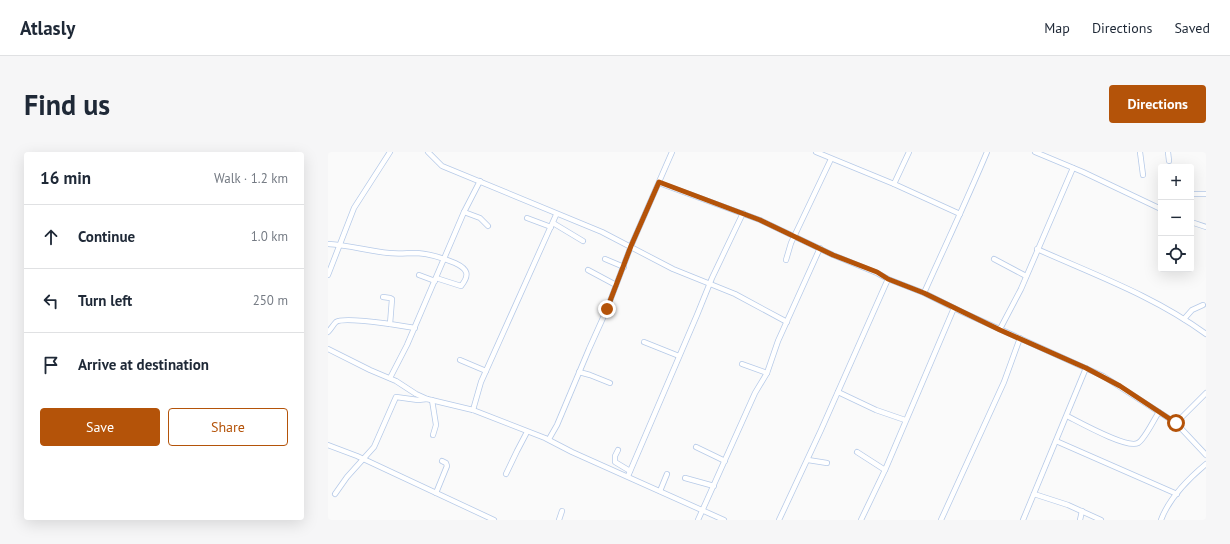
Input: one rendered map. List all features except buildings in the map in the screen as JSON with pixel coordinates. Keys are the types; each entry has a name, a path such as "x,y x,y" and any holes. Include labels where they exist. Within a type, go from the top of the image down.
{"street":[{"path":"328,275 354,208 390,152"},
{"path":"428,152 442,166 480,181 556,215 602,232 673,269 735,294 787,322"},
{"path":"549,440 557,425 607,309 631,246 672,152"},
{"path":"816,152 894,184 960,214"},
{"path":"894,184 909,152"},
{"path":"924,293 987,152"},
{"path":"1035,152 1158,208"},
{"path":"1140,152 1143,175"},
{"path":"1168,152 1169,161"},
{"path":"786,260 791,243 831,159"},
{"path":"1000,330 1026,276 1073,168"},
{"path":"390,378 414,328 464,212 480,181"},
{"path":"659,182 743,213 877,272 888,279 924,293 1000,330 1086,368 1120,386 1176,423 1206,455"},
{"path":"1194,194 1206,194"},
{"path":"464,212 480,218 488,226"},
{"path":"628,476 710,283 743,213"},
{"path":"473,410 481,382 556,215"},
{"path":"526,218 552,225 583,241"},
{"path":"1194,223 1206,227"},
{"path":"328,244 340,244 382,252 418,254 444,258 465,269 467,274 462,285 459,286 419,275"},
{"path":"698,520 755,393 767,373 787,322 820,248"},
{"path":"1037,249 1127,288 1184,319 1206,334"},
{"path":"605,259 624,267"},
{"path":"994,259 1026,276"},
{"path":"588,270 616,285"},
{"path":"779,520 808,460 888,279"},
{"path":"383,297 392,299 390,324"},
{"path":"1184,319 1192,310 1203,305"},
{"path":"861,520 954,308"},
{"path":"328,332 334,324 342,320 374,322 414,328"},
{"path":"941,520 1004,382 1020,338"},
{"path":"644,342 679,356"},
{"path":"328,349 370,370 390,378 416,394 473,410 508,423 549,440 572,452 724,520"},
{"path":"460,360 486,371"},
{"path":"742,364 767,373"},
{"path":"1023,520 1086,368"},
{"path":"579,372 610,383"},
{"path":"838,392 876,410 905,420"},
{"path":"1176,423 1206,393"},
{"path":"335,494 347,477 374,447 396,397 418,400 430,399"},
{"path":"430,399 436,423 436,428 433,435"},
{"path":"1067,416 1109,437 1130,444 1138,444 1159,412"},
{"path":"506,474 527,432"},
{"path":"1056,441 1177,494"},
{"path":"328,445 363,459 494,520"},
{"path":"696,447 725,461"},
{"path":"618,450 615,456 615,462 623,468 630,470"},
{"path":"857,452 884,470"},
{"path":"808,460 827,463"},
{"path":"436,493 446,466 446,463 442,461"},
{"path":"1161,520 1168,505 1195,473 1206,464"},
{"path":"660,491 667,474"},
{"path":"685,478 714,486"},
{"path":"1034,494 1056,500 1100,520"},
{"path":"559,520 562,511"},
{"path":"1080,520 1082,511"}],"route":[{"path":"607,309 631,246 659,182 760,220 833,255 877,272 888,279 924,293 1000,330 1086,368 1120,386 1176,423"}]}
